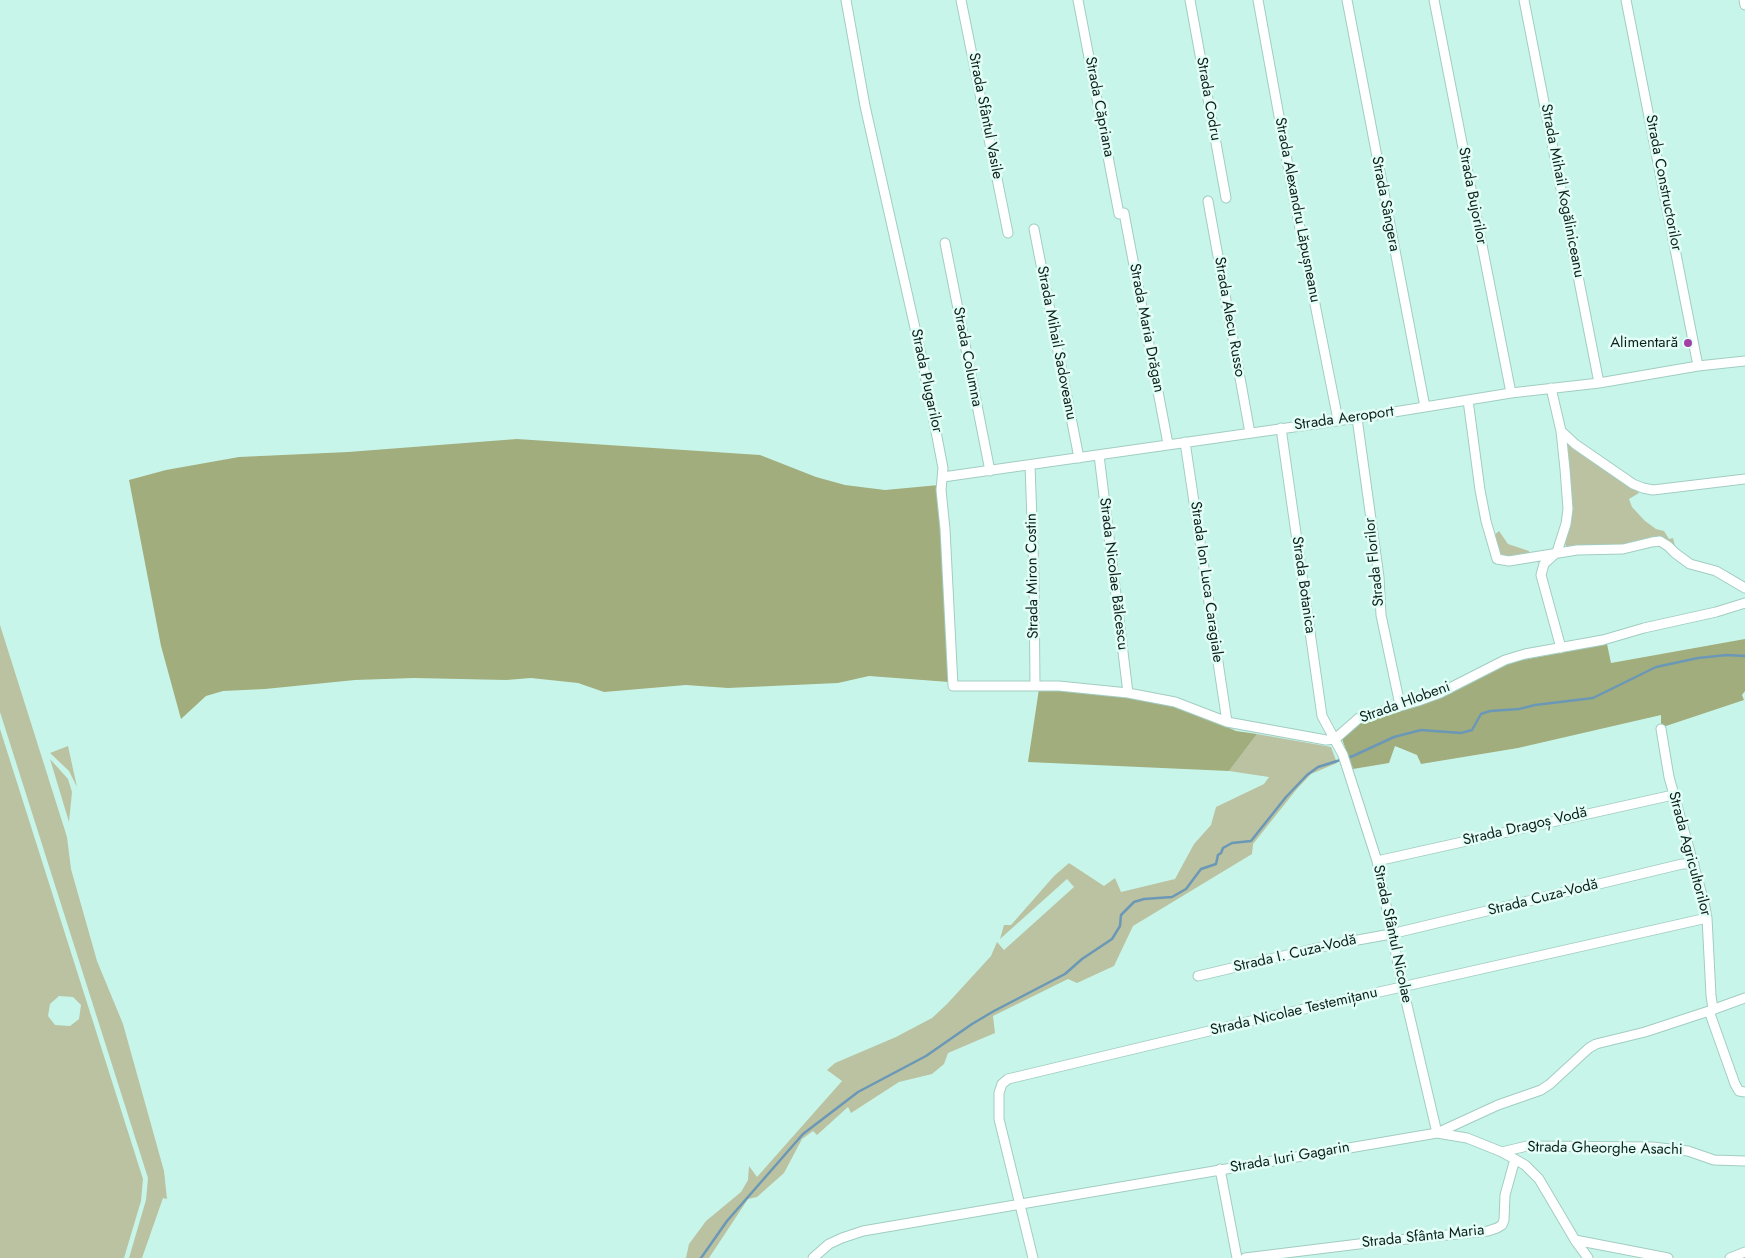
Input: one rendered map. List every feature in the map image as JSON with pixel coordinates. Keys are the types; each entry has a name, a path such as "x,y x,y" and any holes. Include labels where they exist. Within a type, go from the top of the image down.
{"street":[{"name":"Strada Plugarilor","path":"846,0 865,106 928,386 943,468 941,490 953,686 1035,686"},
{"name":"Strada Sfântul Vasile","path":"961,0 1008,233"},
{"name":"Strada Căpriana","path":"1078,0 1122,213"},
{"name":"Strada Codru","path":"1190,0 1226,198"},
{"name":"Strada Alexandru Lăpușneanu","path":"1258,0 1292,188 1338,420"},
{"name":"Strada Sângera","path":"1347,0 1425,407"},
{"name":"Strada Bujorilor","path":"1434,0 1511,393"},
{"name":"Strada Mihail Kogăliniceanu","path":"1524,0 1599,383"},
{"name":"Strada Constructorilor","path":"1626,0 1698,366"},
{"path":"1744,0 1745,5"},
{"name":"Strada Alecu Russo","path":"1208,201 1250,433"},
{"name":"Strada Maria Drăgan","path":"1122,213 1168,444"},
{"name":"Strada Mihail Sadoveanu","path":"1034,229 1079,458"},
{"name":"Strada Columna","path":"945,243 990,471"},
{"name":"Strada Aeroport","path":"943,477 1357,418 1511,393 1599,383 1698,366 1745,361"},
{"path":"1551,388 1561,431 1566,469 1568,509 1566,524 1557,552 1544,564 1541,575 1561,648"},
{"path":"1468,400 1480,490 1486,521 1497,559 1502,561 1517,560 1577,550 1623,549 1660,541 1690,564 1716,571 1745,588"},
{"name":"Strada Florilor","path":"1357,418 1379,577 1381,615 1400,705"},
{"name":"Strada Botanica","path":"1281,428 1322,716 1335,739"},
{"path":"1561,431 1575,444 1633,484 1642,488 1653,490 1745,479"},
{"name":"Strada Ion Luca Caragiale","path":"1186,442 1227,722"},
{"name":"Strada Nicolae Bălcescu","path":"1099,455 1128,693"},
{"name":"Strada Miron Costin","path":"1030,465 1035,686"},
{"name":"Strada Hlobeni","path":"1335,739 1359,718 1440,693 1506,660 1525,654 1577,646 1644,628 1716,612 1745,603"},
{"path":"1035,686 1059,686 1128,693 1175,702 1227,722 1326,740 1335,739"},
{"name":"Strada Agricultorilor","path":"1661,729 1673,795 1694,864 1707,918 1711,1011 1735,1084 1739,1091 1745,1092"},
{"name":"Strada Sfântul Nicolae","path":"1335,739 1345,759 1377,860 1402,988 1437,1133"},
{"name":"Strada Dragoș Vodă","path":"1377,860 1673,795"},
{"name":"Strada Cuza-Vodă","path":"1392,934 1682,864 1694,864"},
{"name":"Strada Nicolae Testemițanu","path":"1032,1258 1021,1204 999,1119 999,1093 1002,1084 1008,1079 1251,1021 1707,918"},
{"name":"Strada I. Cuza-Vodă","path":"1198,976 1330,945 1392,934"},
{"name":"Strada Iuri Gagarin","path":"813,1258 829,1244 862,1231 1437,1133 1498,1105 1541,1090 1596,1044 1645,1032 1745,998"},
{"path":"1437,1133 1467,1138 1502,1152 1525,1165 1538,1179 1588,1258"},
{"name":"Strada Gheorghe Asachi","path":"1502,1152 1527,1146 1652,1147 1688,1151 1714,1160 1745,1161"},
{"name":"Strada Sfânta Maria","path":"1245,1258 1488,1231 1497,1228 1502,1225 1504,1220 1505,1195 1515,1159"},
{"path":"1220,1170 1237,1258"},
{"path":"1575,1240 1668,1258"},
{"path":"1730,1258 1745,1252"}],"green space":[{"path":"1564,438 1634,487 1639,493 1629,499 1632,507 1645,521 1656,529 1664,531 1669,539 1673,538 1676,550 1664,539 1621,547 1570,548 1566,546 1564,542"},
{"path":"517,439 760,455 816,477 845,485 885,490 939,485 949,682 869,676 838,683 728,688 686,685 604,692 578,683 531,678 506,680 414,678 355,680 223,691 206,696 181,719 161,646 129,480 166,470 239,457 348,452"},
{"path":"1499,531 1508,544 1529,551 1532,555 1507,558 1501,554 1495,547 1492,537"},
{"path":"0,625 67,837 71,869 97,961 123,1024 164,1171 167,1199 163,1198 142,1258 129,1258 146,1200 148,1178 0,712"},
{"path":"1745,639 1745,691 1742,695 1744,700 1666,726 1661,724 1661,715 1518,748 1421,764 1417,755 1395,746 1389,763 1353,769 1342,739 1357,724 1366,719 1488,673 1512,662 1607,644 1611,663"},
{"path":"1039,689 1125,695 1176,704 1236,731 1257,734 1229,771 1028,762"},
{"path":"0,729 143,1179 141,1201 124,1258 0,1258","holes":["59,996 73,997 81,1005 79,1019 70,1026 55,1025 48,1016 50,1004"]},
{"path":"1257,734 1331,747 1337,763 1311,774 1296,790 1253,844 1252,854 1133,926 1114,966 1077,983 1068,979 993,1016 995,1033 948,1053 944,1064 932,1074 899,1082 851,1113 848,1107 817,1135 813,1131 802,1139 784,1173 757,1197 748,1199 709,1258 686,1258 689,1244 706,1221 741,1192 748,1180 749,1166 757,1177 842,1081 827,1070 835,1063 896,1037 932,1018 991,956 997,942 1004,950 1074,887 1067,879 1000,939 1004,925 1011,925 1054,876 1069,863 1104,886 1115,878 1121,892 1175,879 1194,844 1211,825 1216,807 1264,784 1269,777 1229,771"},
{"path":"68,746 77,787 69,771 50,753"},
{"path":"50,759 68,779 72,792 69,822"}],"waterway":[{"path":"701,1258 727,1221 803,1134 858,1092 926,1056 994,1011 1065,974 1082,959 1112,939 1120,926 1121,915 1134,902 1144,899 1172,897 1186,889 1201,869 1216,864 1218,855 1223,848 1232,843 1251,841 1286,797 1307,775 1318,767 1353,756 1394,737 1421,730 1461,733 1472,730 1481,714 1490,711 1519,709 1535,705 1593,698 1656,667 1698,658 1727,655 1745,656"}],"place":[{"name":"Alimentară","path":"1688,343"}]}
